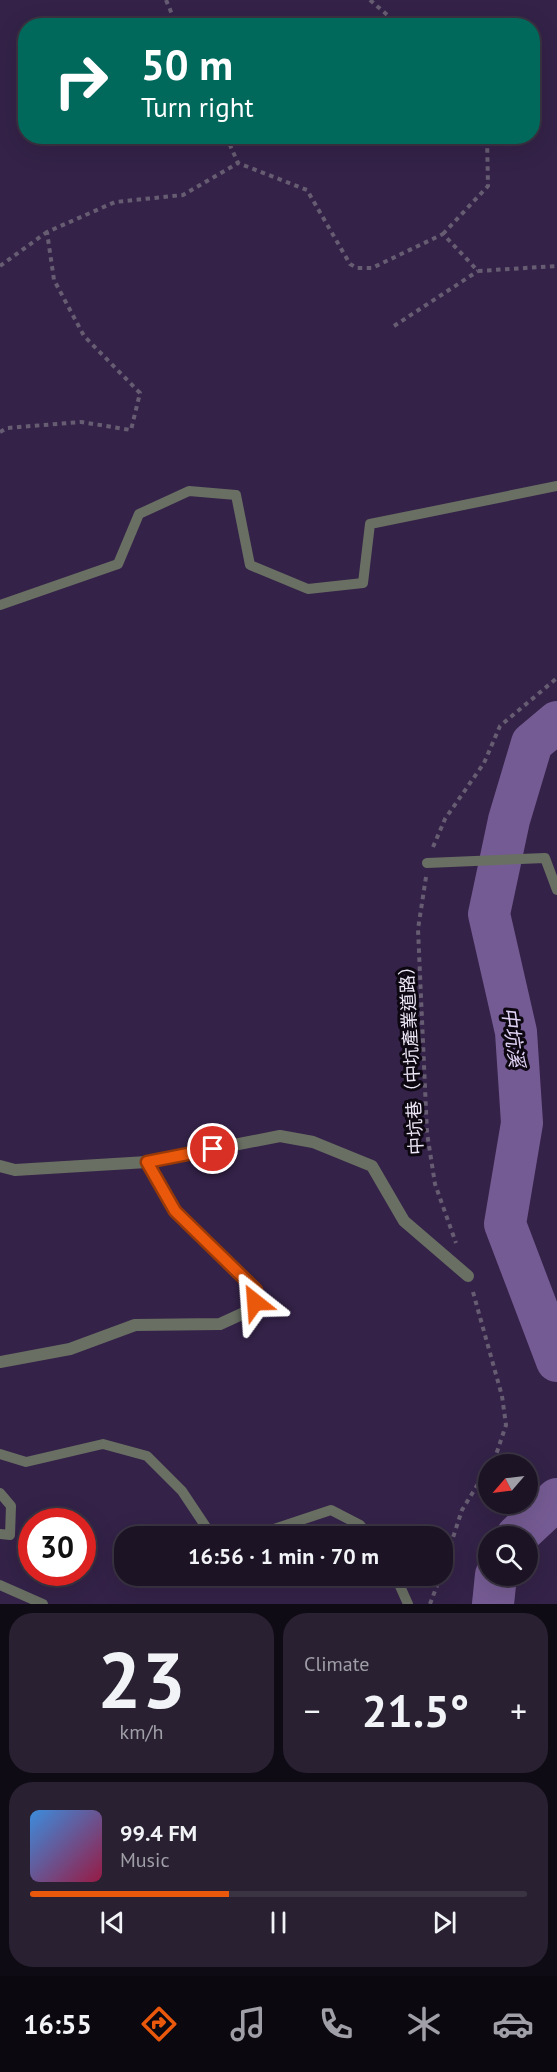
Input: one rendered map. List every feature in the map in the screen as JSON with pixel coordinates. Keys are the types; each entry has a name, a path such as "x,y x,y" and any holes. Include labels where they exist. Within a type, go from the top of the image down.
{"street":[{"path":"0,1166 15,1170 147,1162 280,1136 313,1142 372,1166 404,1221 468,1276"},
{"path":"0,1362 70,1349 135,1324 220,1324 244,1314 255,1302 256,1290 175,1211 147,1162"}],"lane":[{"path":"0,605 118,564 140,514 189,491 236,495 250,565 308,589 363,583 370,524 557,486"},
{"path":"431,863 545,858 557,890"},
{"path":"0,1454 26,1462 103,1443 147,1456 182,1491 205,1526"},
{"path":"0,1493 11,1506 10,1534 0,1534"},
{"path":"283,1526 331,1510 361,1526"},
{"path":"0,1585 42,1604"},
{"path":"400,1586 408,1604"}],"path":[{"path":"166,0 174,18"},
{"path":"370,0 391,18"},
{"path":"229,144 237,163 307,190 350,264 357,268 372,268 443,234 488,186 487,144"},
{"path":"0,266 47,232 116,202 183,195 237,163"},
{"path":"0,432 7,428 81,422 130,430 140,393 84,336 54,280 47,232"},
{"path":"443,234 478,271"},
{"path":"394,326 478,271 557,266"},
{"name":"中坑巷（中坑產業道路）","path":"457,1245 435,1185 427,1133 418,929 431,863 445,819 484,763 500,726 557,678"},
{"path":"468,1276 502,1396 506,1425 496,1454"},
{"path":"453,1538 462,1510 478,1484"},
{"path":"430,1604 437,1586"}],"shaded area":[{"path":"0,0 557,0 557,1604 0,1604"}],"waterway":[{"name":"中坑溪","path":"557,722 532,743 509,820 489,914 516,1032 522,1123 505,1224 557,1361"},
{"name":"中坑溪","path":"528,1526 557,1499"},
{"name":"中坑溪","path":"493,1604 495,1586"}],"route":[{"path":"213,1149 147,1162 175,1211 256,1290 255,1302"}]}
